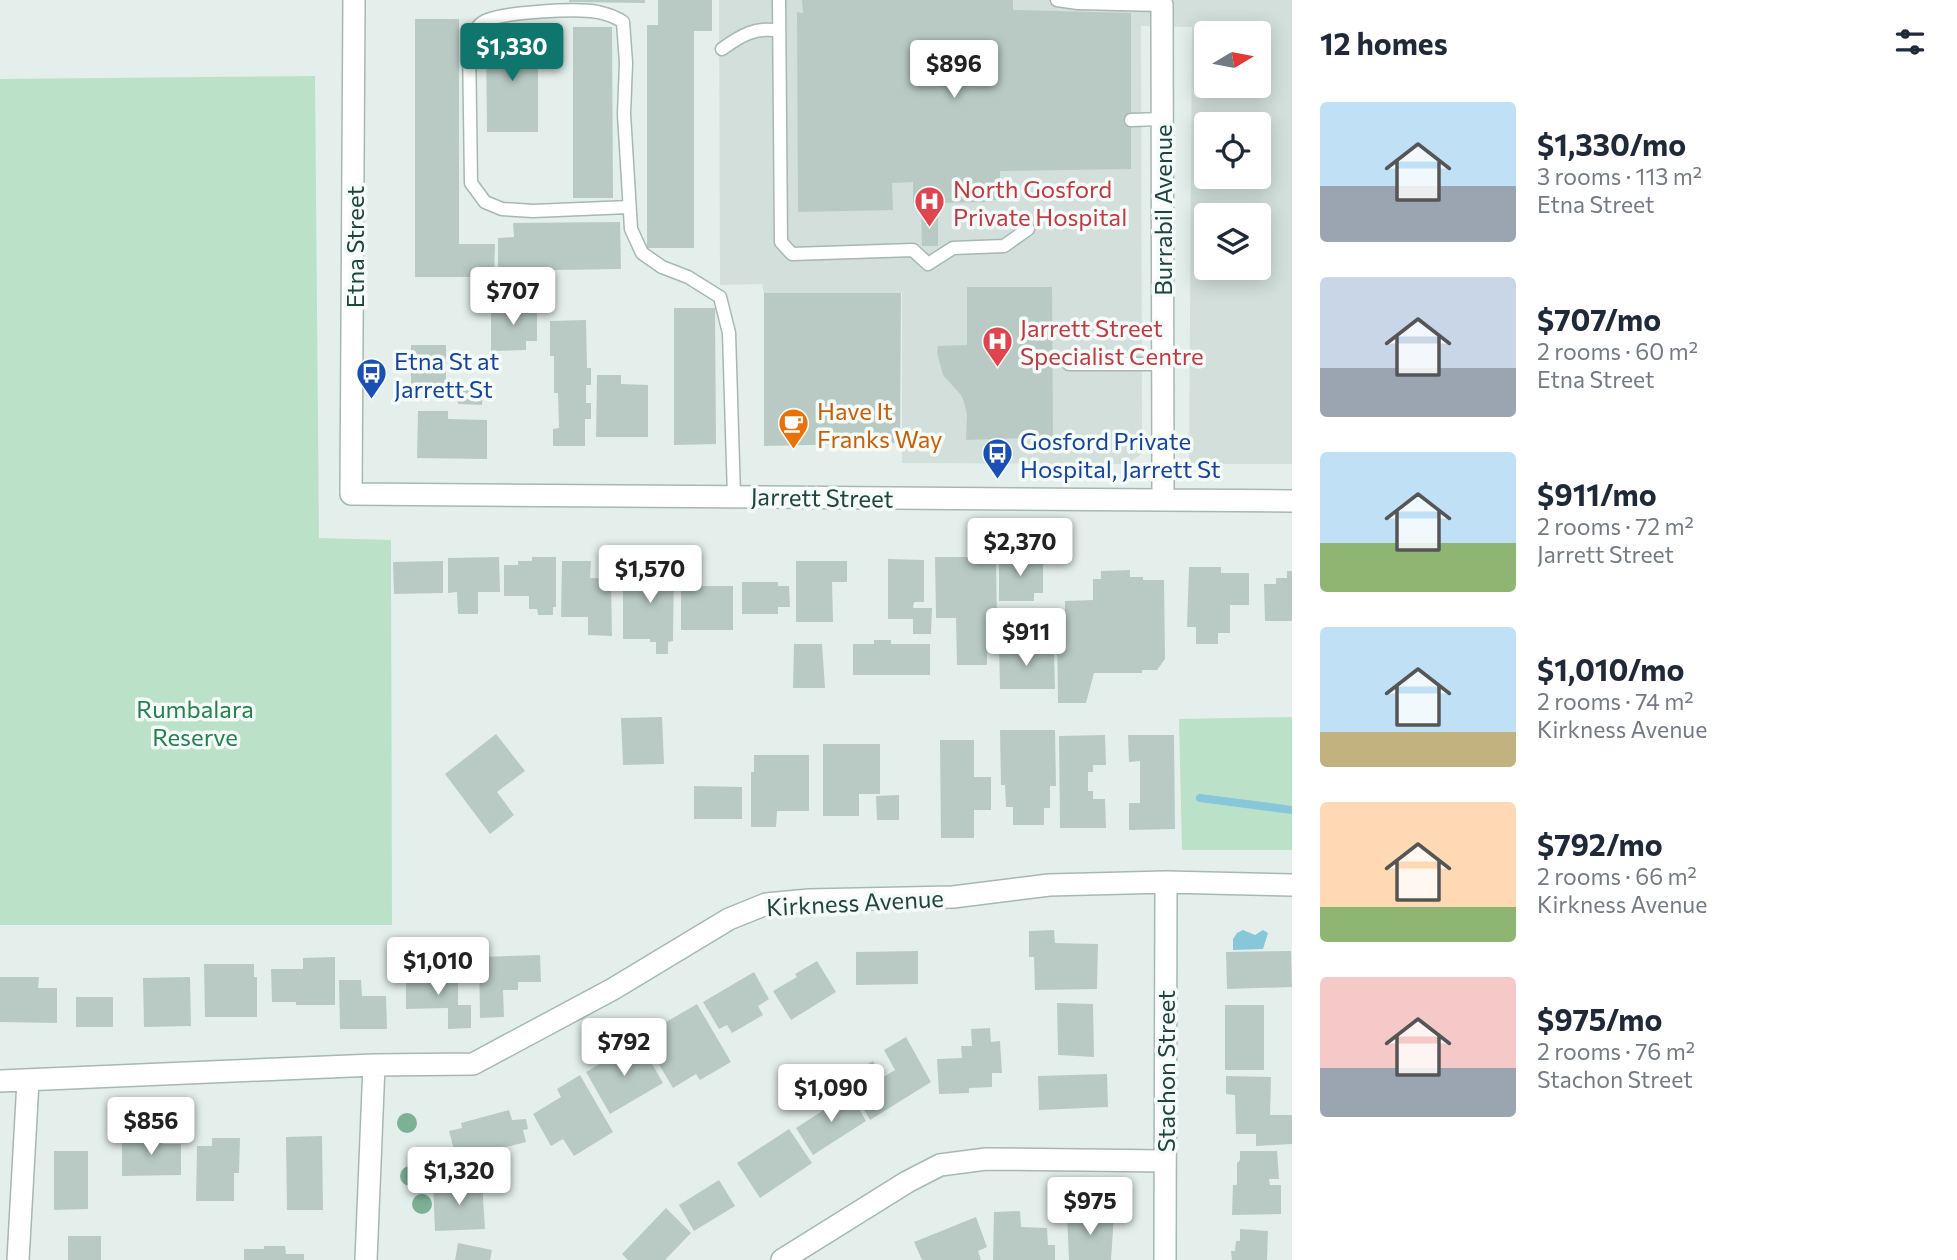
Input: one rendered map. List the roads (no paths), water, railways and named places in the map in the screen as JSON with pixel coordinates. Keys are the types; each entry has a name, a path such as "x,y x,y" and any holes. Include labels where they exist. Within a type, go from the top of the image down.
{"street":[{"name":"Etna Street","path":"351,494 354,0"},
{"name":"Burrabil Avenue","path":"1161,2 1163,500"},
{"name":"Jarrett Street","path":"351,494 1292,501"},
{"name":"Kirkness Avenue","path":"0,1081 374,1065 473,1064 612,989 729,919 766,904 809,900 953,897 1049,885 1166,882 1292,885"},
{"name":"Stachon Street","path":"1166,882 1166,1260"},
{"path":"366,1260 374,1065"},
{"path":"18,1260 28,1081"},
{"path":"782,1260 907,1182 940,1165 986,1159 1165,1161"}],"lane":[{"path":"779,0 781,242 792,254 913,250 929,264 953,248 1004,246 1028,229"},
{"path":"1057,0 1079,3 1161,2"},
{"path":"629,207 533,211 502,209 485,202 471,183 469,54 469,43 483,22 502,15 596,12 616,17 623,22 624,114 631,229 642,253 662,267 688,277 720,297 729,333 734,496"},
{"path":"722,49 744,34 765,28 779,31"},
{"path":"1131,120 1162,119"},
{"path":"1069,364 1163,364"}],"water":[{"path":"1243,930 1255,935 1263,930 1268,933 1263,949 1233,950 1233,939"}],"waterway":[{"path":"1200,798 1292,810"}],"place":[{"name":"North Gosford Private Hospital","path":"930,229"},
{"name":"Jarrett Street Specialist Centre","path":"997,368"},
{"name":"Etna St at Jarrett St","path":"371,401"},
{"name":"Have It Franks Way","path":"794,451"},
{"name":"Gosford Private Hospital, Jarrett St","path":"997,481"}],"park label":[{"name":"Rumbalara Reserve","path":"195,722"}]}
